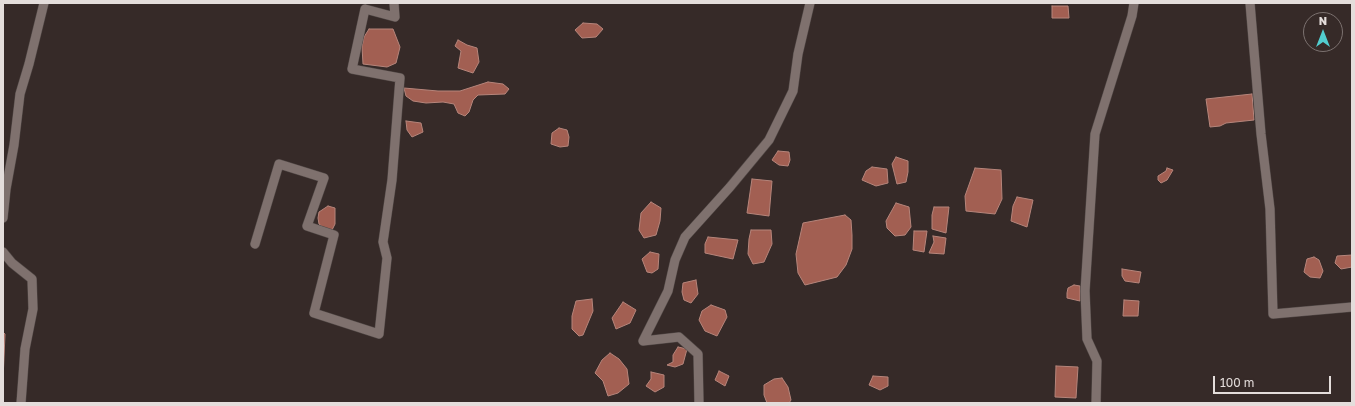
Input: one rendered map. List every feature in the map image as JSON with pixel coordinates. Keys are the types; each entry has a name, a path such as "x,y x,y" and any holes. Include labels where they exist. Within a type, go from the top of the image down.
{"street":[{"path":"3,218 20,94 44,3"},
{"path":"255,244 279,164 324,178 307,226 334,235 314,313 379,334 387,258 382,242 392,180 400,78 352,69 365,9 395,17 394,3"},
{"path":"699,403 698,354 680,337 643,341 668,292 675,260 685,237 730,187 769,140 793,91 798,54 810,3"},
{"path":"1096,403 1097,361 1087,339 1085,291 1095,134 1132,16 1134,3"},
{"path":"1250,3 1261,134 1270,209 1273,314 1352,307"},
{"path":"3,252 12,264 32,279 33,309 25,349 21,383 21,403"}],"shaded area":[{"path":"1052,6 1068,6 1069,18 1052,18"},
{"path":"583,23 597,24 603,29 596,37 582,38 575,30"},
{"path":"369,29 393,29 400,47 396,63 387,67 363,64 362,47 364,37"},
{"path":"458,40 477,48 479,62 473,73 458,68 461,51 455,46"},
{"path":"488,82 503,84 509,89 505,94 478,95 473,100 469,112 465,116 458,113 454,104 413,101 406,96 404,88 460,91"},
{"path":"1252,94 1254,120 1226,123 1220,126 1210,127 1206,99"},
{"path":"406,121 421,123 423,132 412,137 407,130"},
{"path":"559,128 567,130 569,137 568,146 560,147 551,144 552,133"},
{"path":"778,151 789,152 790,160 788,166 779,165 772,160"},
{"path":"896,157 908,161 906,182 897,184 892,164"},
{"path":"872,167 887,169 888,183 876,186 862,180 866,171"},
{"path":"975,168 1001,170 1002,199 995,214 966,211 965,196"},
{"path":"1167,168 1173,170 1167,180 1161,183 1158,180 1158,176 1166,171"},
{"path":"752,179 772,181 769,216 747,213"},
{"path":"1017,197 1033,200 1027,227 1011,221 1013,206"},
{"path":"651,202 661,208 660,221 656,235 644,238 639,230 641,213"},
{"path":"896,203 909,207 911,227 905,235 895,236 887,228 886,221"},
{"path":"328,206 335,208 335,224 332,230 324,228 319,224 318,218 319,212"},
{"path":"934,207 949,207 946,233 932,229 932,215"},
{"path":"845,215 851,220 852,235 852,249 846,265 837,277 805,285 798,273 796,254 803,223"},
{"path":"751,230 771,230 772,244 764,262 753,264 748,254"},
{"path":"914,231 927,231 924,252 913,250"},
{"path":"933,236 946,238 944,254 929,253 934,242"},
{"path":"708,237 738,240 733,259 705,253 705,244"},
{"path":"650,252 659,254 658,269 652,273 647,272 642,259"},
{"path":"1352,255 1352,267 1341,269 1335,263 1337,256"},
{"path":"1314,257 1319,260 1323,271 1320,278 1310,277 1304,272 1307,259"},
{"path":"1122,269 1141,272 1139,283 1125,281 1122,276"},
{"path":"696,280 698,294 691,303 684,300 682,292 683,283"},
{"path":"1074,285 1080,286 1080,301 1067,298 1068,288"},
{"path":"592,299 593,311 583,335 579,336 572,329 572,316 576,301"},
{"path":"1124,300 1139,301 1138,316 1123,316"},
{"path":"623,302 636,310 630,323 616,329 612,318"},
{"path":"711,305 725,310 727,317 717,336 705,331 699,320 702,311"},
{"path":"3,332 5,334 3,380"},
{"path":"678,347 687,349 683,364 675,367 667,365 673,362 673,355"},
{"path":"610,353 619,359 627,369 629,384 618,393 608,396 603,381 595,373 602,360"},
{"path":"1056,366 1078,367 1076,398 1055,397"},
{"path":"719,371 729,376 725,386 715,380"},
{"path":"651,372 664,375 664,387 655,392 646,386 651,379"},
{"path":"873,376 888,377 888,386 880,390 869,385"},
{"path":"782,378 788,387 791,400 789,403 767,403 764,395 764,385 774,379"}]}
